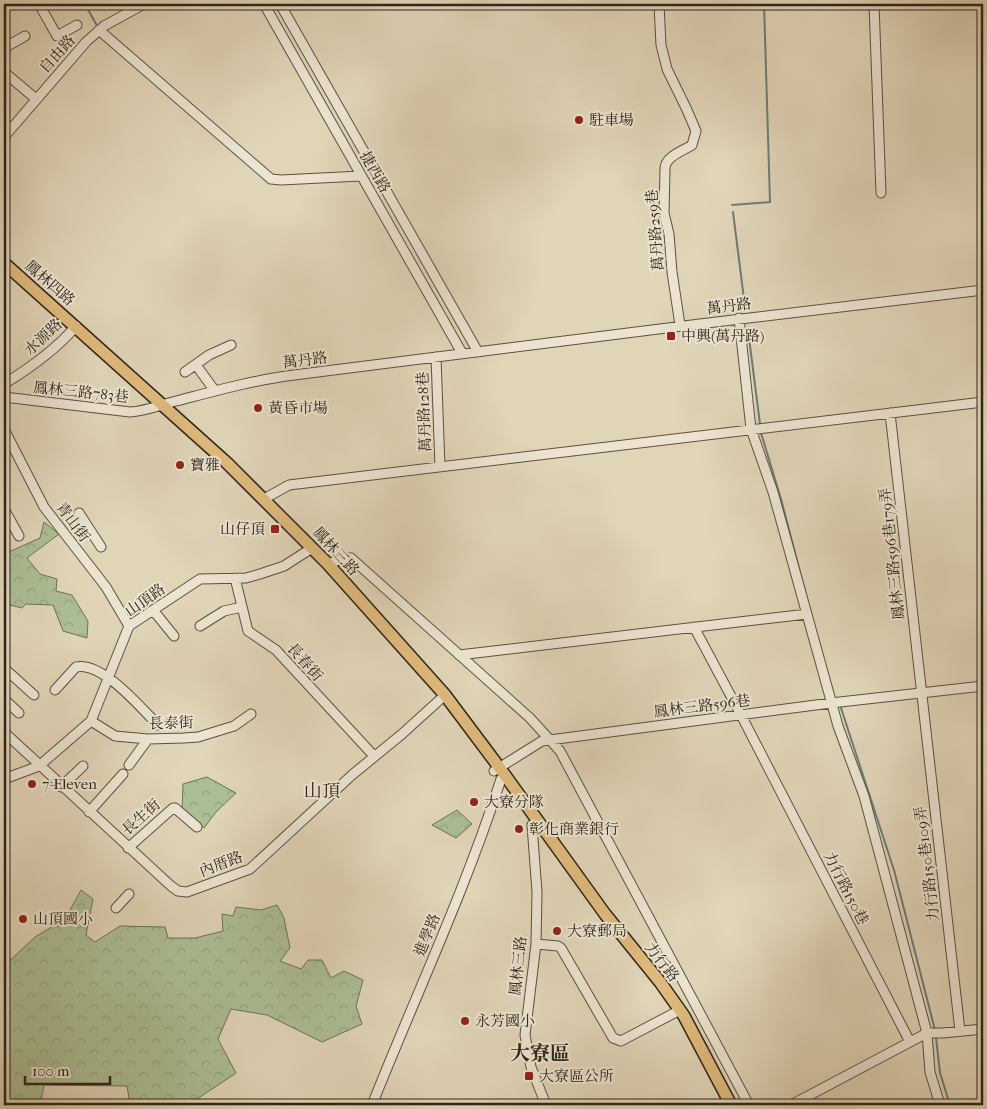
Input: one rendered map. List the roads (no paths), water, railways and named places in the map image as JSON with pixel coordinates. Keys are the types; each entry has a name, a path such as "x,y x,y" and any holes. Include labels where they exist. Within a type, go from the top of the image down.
{"main road":[{"name":"鳳林四路","path":"4,263 74,329"},
{"name":"鳳林四路","path":"4,272 74,329"},
{"name":"鳳林三路","path":"74,329 309,550 328,564 442,697 500,773 535,824"},
{"name":"鳳林三路","path":"158,406 228,463 264,499 442,697"},
{"name":"力行路","path":"535,824 600,918 677,1012 731,1105"},
{"name":"力行路","path":"677,1012 724,1105"}],"street":[{"path":"38,4 57,36 77,25"},
{"name":"自由路","path":"4,137 86,42 130,7 144,4"},
{"name":"捷西路","path":"264,4 462,353"},
{"name":"捷西路","path":"280,4 478,352"},
{"name":"萬丹路259巷","path":"659,4 661,45 667,69 688,110 696,131 692,144 668,159 665,163 664,213 669,234 672,272 680,325"},
{"path":"874,4 881,193"},
{"path":"99,30 271,179 361,176"},
{"path":"4,48 25,36"},
{"path":"4,72 36,99"},
{"name":"萬丹路","path":"158,406 285,376 680,325 983,290"},
{"path":"739,318 751,429 773,492 838,726 864,796 927,1033 930,1072 940,1105"},
{"name":"水源路","path":"4,384 32,367 74,329"},
{"path":"185,372 210,355 231,345"},
{"name":"萬丹路128巷","path":"436,357 440,466"},
{"path":"196,365 215,391"},
{"name":"鳳林三路783巷","path":"4,397 130,412 140,412 158,406"},
{"path":"264,499 289,485 983,402"},
{"name":"鳳林三路596巷179弄","path":"890,413 921,693"},
{"name":"青山街","path":"4,429 44,507 106,587 129,626"},
{"path":"4,509 19,536"},
{"path":"79,513 101,547"},
{"name":"山頂路","path":"4,779 39,766 91,721 129,626 200,579 246,578 284,566 309,550"},
{"path":"328,564 344,558 352,558 530,718 560,751 749,1105"},
{"name":"長春街","path":"235,578 248,632 276,650 374,756"},
{"path":"200,626 224,611 242,607"},
{"path":"153,610 174,636"},
{"path":"459,655 807,614"},
{"name":"力行路150巷","path":"694,628 910,1042"},
{"path":"55,690 76,667 92,669 108,678 158,725"},
{"path":"4,668 34,695"},
{"name":"鳳林三路596巷","path":"500,773 542,741 831,703 983,686"},
{"name":"力行路150巷109弄","path":"921,693 960,1031"},
{"name":"內厝路","path":"4,732 128,848 178,891 186,892 245,871 261,859 302,820 442,697"},
{"path":"4,699 19,713"},
{"name":"長泰街","path":"91,721 115,736 148,739 198,737 234,726 251,714"},
{"path":"129,764 148,739"},
{"path":"61,787 83,766"},
{"name":"進學路","path":"372,1105 443,934 487,821 500,773"},
{"path":"89,812 123,774"},
{"name":"長生街","path":"128,848 173,808 197,827"},
{"name":"鳳林三路","path":"535,824 536,944 525,1035 531,1067 546,1105"},
{"path":"116,908 129,894"},
{"path":"536,944 558,946 561,948 613,1038 621,1041 677,1012"},
{"path":"796,1104 927,1033 983,1029"}],"waterway":[{"path":"85,4 96,24"},
{"path":"732,205 770,202 764,4"},
{"path":"733,212 745,307"},
{"path":"748,330 760,424"},
{"path":"761,433 781,499 811,614"},
{"path":"841,708 894,870 935,1030"},
{"path":"936,1037 940,1073 950,1105"}],"place":[{"name":"駐車場","path":"579,120"},
{"name":"中興(萬丹路)","path":"671,336"},
{"name":"黃昏市場","path":"258,408"},
{"name":"寶雅","path":"180,465"},
{"name":"山仔頂","path":"275,529"},
{"name":"7-Eleven","path":"32,784"},
{"name":"大寮分隊","path":"474,802"},
{"name":"彰化商業銀行","path":"519,829"},
{"name":"山頂國小","path":"23,919"},
{"name":"大寮郵局","path":"557,931"},
{"name":"永芳國小","path":"465,1021"},
{"name":"大寮區公所","path":"529,1076"}],"district":[{"name":"山頂","path":"322,791"},
{"name":"大寮區","path":"540,1053"}]}
